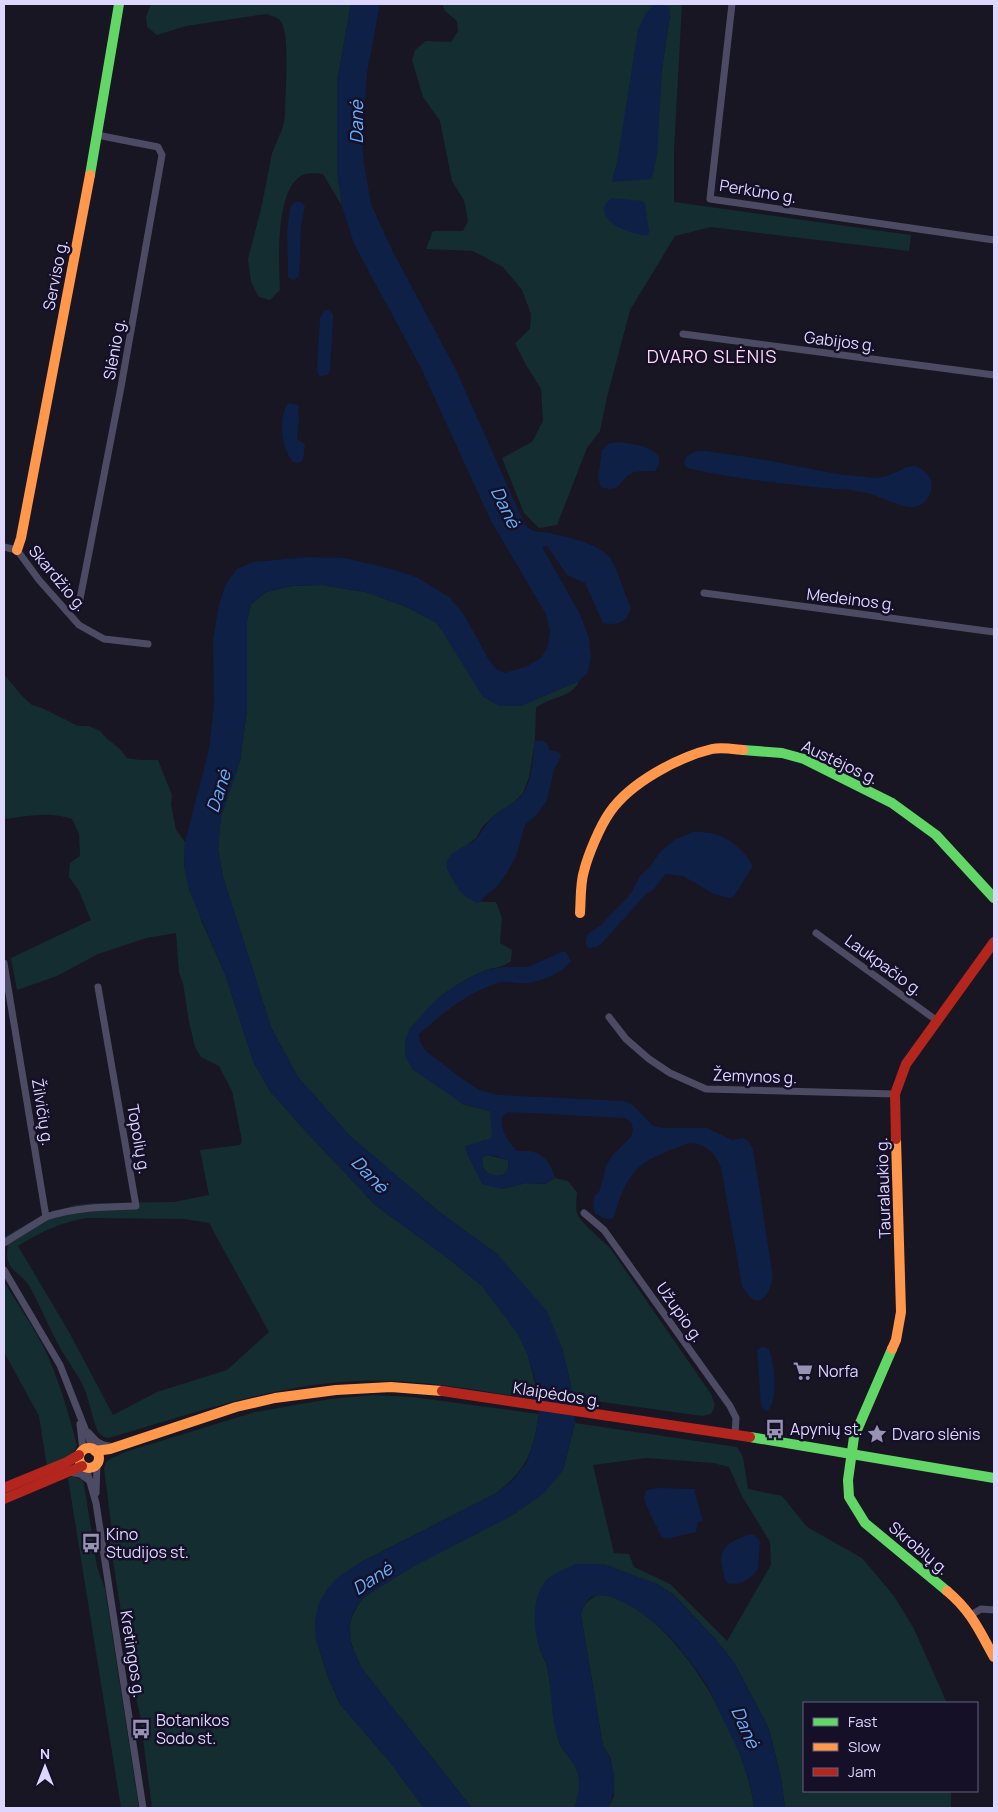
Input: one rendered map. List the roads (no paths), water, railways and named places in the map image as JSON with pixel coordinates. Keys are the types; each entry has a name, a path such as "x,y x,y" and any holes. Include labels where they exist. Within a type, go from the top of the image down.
{"street":[{"name":"Serviso g.","path":"17,550 23,528 97,135 119,4"},
{"name":"Perkūno g.","path":"732,4 710,200 994,240"},
{"name":"Slėnio g.","path":"67,611 80,599 122,387 162,155 158,147 97,135"},
{"name":"Gabijos g.","path":"683,334 994,375"},
{"name":"Skardžio g.","path":"4,547 17,550 39,580 79,625 104,639 148,644"},
{"name":"Medeinos g.","path":"704,593 994,632"},
{"name":"Austėjos g.","path":"580,913 583,873 595,839 610,812 630,791 652,774 676,762 713,749 782,753 804,759 892,802 936,835 994,898"},
{"name":"Laukpačio g.","path":"816,933 936,1020"},
{"name":"Tauralaukio g.","path":"851,1454 854,1437 896,1340 901,1312 895,1094 903,1066 994,942"},
{"name":"Žilvičių g.","path":"4,963 46,1217"},
{"name":"Topolių g.","path":"46,1217 66,1210 87,1207 136,1206 98,987"},
{"name":"Žemynos g.","path":"609,1018 626,1039 649,1060 670,1073 706,1089 895,1094"},
{"name":"Užupio g.","path":"584,1213 604,1230 616,1245 730,1406 736,1418 735,1435"},
{"path":"4,1243 46,1217"},
{"name":"Kretingos g.","path":"4,1270 60,1365 84,1427 91,1455 96,1503 143,1808"},
{"name":"Klaipėdos g.","path":"84,1427 96,1442 115,1448 236,1408 276,1398 336,1390 382,1387 420,1389 735,1435 994,1478"},
{"name":"Kretingos g.","path":"79,1414 91,1455"},
{"path":"4,1488 65,1463 115,1448"},
{"name":"Skroblų g.","path":"851,1454 848,1480 849,1497 858,1514 865,1523 960,1603 971,1615 994,1657"},
{"path":"84,1467 79,1459 91,1455"},
{"path":"4,1500 68,1472 84,1467 93,1467 91,1455"},
{"name":"Kretingos g.","path":"84,1467 96,1503"},
{"path":"68,1472 80,1474 90,1481"},
{"path":"971,1615 981,1609 994,1610"}],"water":[{"name":"Danė","path":"351,4 380,4 367,73 362,141 371,204 390,246 456,370 525,525 534,531 582,541 604,553 610,558 618,574 631,608 627,617 621,622 617,624 603,623 585,583 567,575 547,546 542,547 580,614 589,638 591,657 588,672 579,681 520,706 499,706 483,697 437,623 407,607 366,592 321,585 292,586 266,592 251,604 247,621 247,710 240,761 221,816 218,849 223,877 271,1027 297,1076 350,1136 438,1211 497,1254 547,1311 562,1348 574,1398 575,1423 563,1470 543,1494 513,1515 409,1569 363,1598 354,1610 350,1623 351,1644 362,1669 472,1808 424,1808 390,1762 340,1704 328,1677 316,1639 315,1620 319,1603 328,1588 338,1577 361,1562 495,1494 512,1481 526,1464 534,1441 539,1414 539,1400 528,1355 517,1333 482,1286 449,1259 375,1205 270,1091 254,1063 225,974 189,890 184,866 185,842 209,749 214,705 213,639 219,604 226,584 237,569 253,562 307,557 345,558 392,569 418,578 449,597 463,613 489,660 497,670 505,673 525,667 541,658 548,646 550,632 546,614 491,521 421,368 354,244 342,206 337,170 337,82"},
{"path":"654,4 662,4 669,7 670,14 662,69 657,156 652,179 612,182 617,163 638,30 646,13"},
{"path":"611,198 643,201 649,231 648,235 632,233 614,225 608,219 605,213 605,206"},
{"path":"295,202 301,202 305,206 301,227 299,276 294,280 288,277 287,232 290,207"},
{"path":"328,310 333,314 330,369 328,375 320,376 317,369 320,318 324,311"},
{"path":"288,403 298,405 297,439 305,444 303,460 299,463 293,462 289,456 282,433 283,417"},
{"path":"619,442 641,446 655,452 659,457 659,463 655,471 630,474 613,489 601,487 598,477 602,450 610,443"},
{"path":"705,451 872,478 889,475 906,467 917,466 928,475 932,485 930,495 923,503 919,506 910,507 861,492 750,479 687,468 684,463 686,457 694,452"},
{"path":"535,741 543,741 548,745 549,750 559,752 561,756 554,770 547,800 538,813 525,825 516,856 507,873 497,886 478,903 466,897 458,888 448,870 447,862 453,853 476,839 495,815 523,794 530,775"},
{"path":"693,832 711,833 728,839 753,866 734,896 730,898 714,894 683,876 666,874 601,944 588,948 586,939 588,934 600,926 627,898 640,876 650,867 660,852 676,839"},
{"path":"561,952 566,952 571,961 557,973 545,978 527,983 500,982 467,997 450,1008 419,1034 420,1042 426,1051 479,1090 498,1095 624,1101 634,1106 653,1126 664,1128 707,1128 732,1140 743,1138 748,1141 753,1149 773,1277 768,1292 761,1300 752,1299 742,1286 721,1167 716,1157 703,1146 692,1143 686,1144 652,1158 638,1168 626,1184 614,1217 611,1219 603,1218 595,1213 593,1207 594,1197 600,1190 606,1166 612,1156 631,1137 633,1129 631,1122 625,1118 508,1112 502,1117 505,1135 517,1151 534,1152 543,1157 549,1164 555,1178 545,1184 526,1183 502,1189 482,1184 465,1146 492,1137 490,1111 463,1104 412,1069 405,1055 405,1040 409,1030 429,1007 444,993 469,978 486,970 504,967 528,967","holes":["487,1155 508,1160 508,1170 503,1175 491,1174 483,1168 483,1157"]},
{"path":"763,1347 769,1349 774,1381 773,1399 767,1411 761,1405 757,1351"},
{"path":"658,1488 694,1489 703,1521 698,1522 696,1532 666,1539 661,1536 644,1499 646,1490"},
{"path":"747,1535 754,1535 760,1541 758,1569 744,1581 736,1584 727,1583 721,1560 724,1549"},
{"name":"Danė","path":"576,1564 603,1564 657,1584 674,1596 717,1641 735,1664 769,1729 781,1778 785,1808 754,1808 750,1783 742,1760 712,1695 698,1672 673,1640 649,1618 622,1601 608,1596 596,1596 586,1601 581,1615 603,1746 611,1761 614,1784 608,1808 574,1808 579,1790 579,1778 572,1761 560,1745 556,1733 546,1662 537,1639 535,1614 537,1598 544,1583 555,1574"}],"place":[{"name":"Norfa","path":"803,1371"},
{"name":"Apynių st.","path":"775,1429"},
{"name":"Dvaro slėnis","path":"877,1434"},
{"name":"Kino Studijos st.","path":"91,1543"},
{"name":"Botanikos Sodo st.","path":"141,1729"}],"district":[{"name":"DVARO SLĖNIS","path":"712,356"}]}
